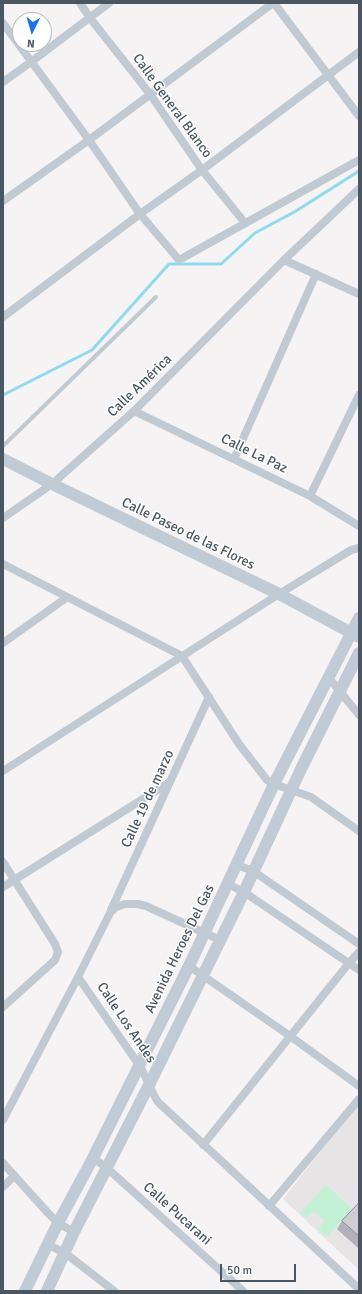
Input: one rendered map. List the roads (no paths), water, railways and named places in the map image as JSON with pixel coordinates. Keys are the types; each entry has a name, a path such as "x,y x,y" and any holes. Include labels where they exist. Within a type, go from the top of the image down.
{"street":[{"name":"Calle General Blanco","path":"80,3 90,18 150,94 202,170 245,223"},
{"path":"3,82 109,3"},
{"path":"3,201 89,140 273,3 359,116"},
{"path":"3,23 89,140 140,214 179,260 359,160"},
{"path":"3,317 359,52"},
{"name":"Calle América","path":"3,518 52,484 134,411 284,260 359,189"},
{"path":"284,260 359,294"},
{"path":"234,459 316,274"},
{"path":"310,496 359,395"},
{"name":"Calle La Paz","path":"134,411 310,496 359,526"},
{"name":"Calle Paseo de las Flores","path":"3,459 279,594 355,635"},
{"path":"3,771 279,594 351,550 359,548"},
{"path":"3,564 66,598 182,656 248,757 267,780 274,784 311,797 359,831"},
{"path":"3,642 66,598"},
{"name":"Avenida Heroes Del Gas","path":"25,1291 206,932 274,784 329,678 355,635 359,618"},
{"path":"47,1291 74,1232 149,1085 244,892 291,790 359,653"},
{"path":"329,678 359,715"},
{"name":"Calle 19 de marzo","path":"3,1120 110,913 209,697"},
{"path":"3,887 170,782"},
{"path":"3,862 55,944 58,952 55,960 3,1007"},
{"path":"237,865 253,871 359,944"},
{"path":"228,884 244,892 359,970"},
{"path":"110,913 116,907 125,904 142,905 206,932 220,940"},
{"path":"203,1145 359,952"},
{"path":"189,966 359,1086"},
{"name":"Calle Los Andes","path":"78,977 139,1065 146,1076 152,1093 158,1102 359,1289"},
{"path":"269,1206 359,1099"},
{"name":"Calle Pucarani","path":"93,1158 107,1168 243,1291"},
{"path":"3,1163 58,1223 74,1232"},
{"path":"3,1187 14,1176"},
{"path":"48,1244 65,1253 114,1291"}],"lane":[{"path":"3,446 156,297"}],"waterway":[{"path":"3,395 92,350 169,264 221,264 255,233 296,211 359,171"}]}
